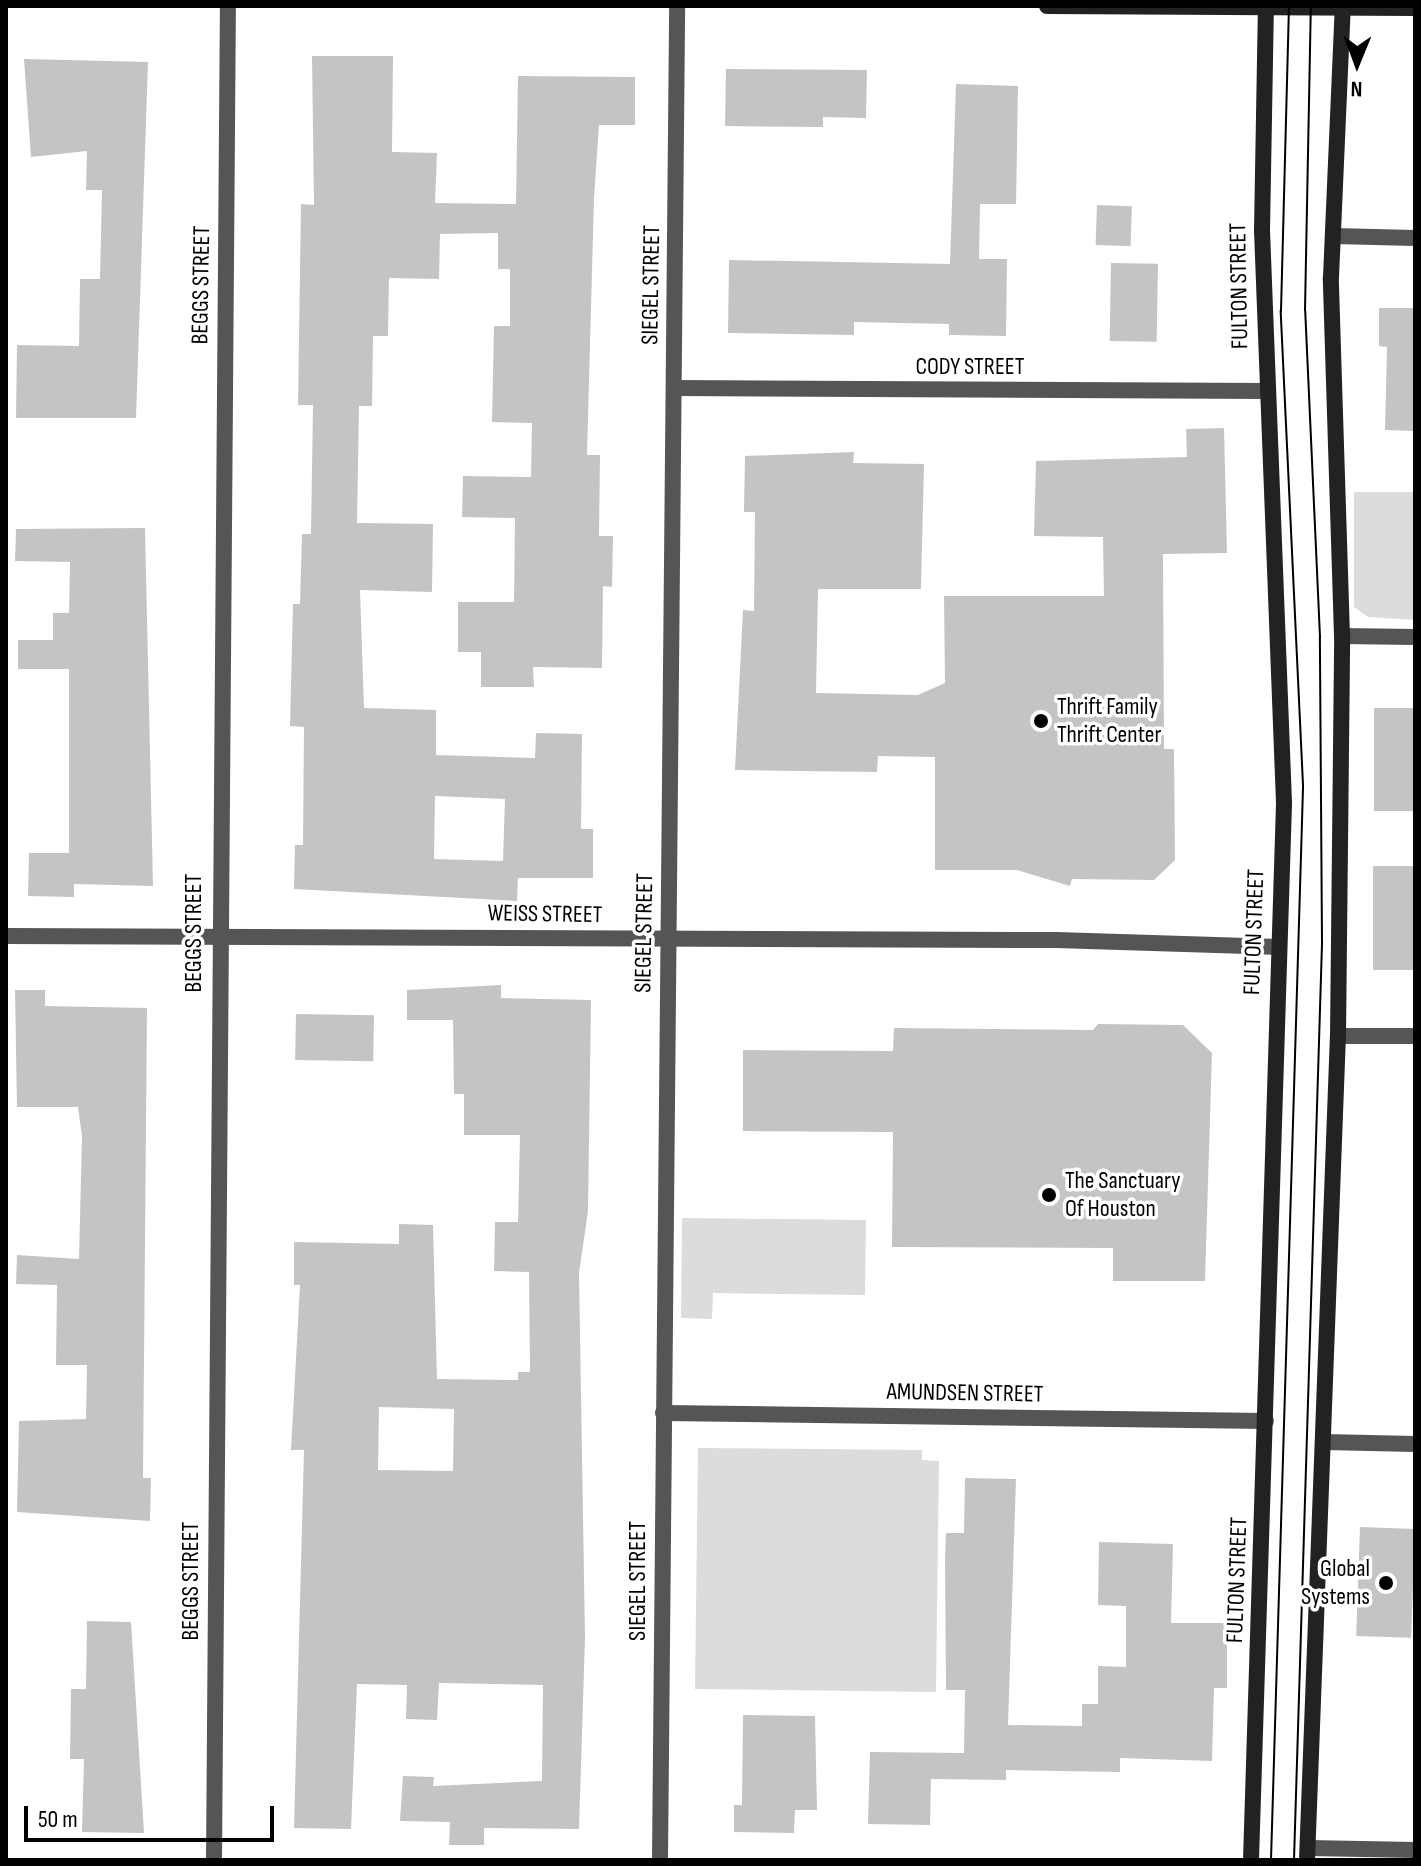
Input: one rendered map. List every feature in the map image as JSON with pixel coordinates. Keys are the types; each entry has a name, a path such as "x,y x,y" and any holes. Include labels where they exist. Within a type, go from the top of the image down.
{"main road":[{"path":"1047,6 1415,8"},
{"name":"FULTON STREET","path":"1251,1860 1266,1421 1275,947 1284,788 1266,391 1266,7"},
{"path":"1308,1854 1338,1036 1342,636 1334,236 1343,7"}],"street":[{"name":"BEGGS STREET","path":"214,1860 217,934 228,6"},
{"name":"SIEGEL STREET","path":"660,1860 677,6"},
{"path":"1334,236 1415,238"},
{"name":"CODY STREET","path":"674,388 1266,391"},
{"path":"1342,636 1415,637"},
{"name":"WEISS STREET","path":"6,936 217,934 1275,947"},
{"path":"1338,1036 1415,1036"},
{"name":"AMUNDSEN STREET","path":"663,1413 1266,1421"},
{"path":"1324,1442 1415,1444"},
{"path":"1308,1854 1415,1850"}],"shaded area":[{"path":"1354,492 1415,492 1415,620 1368,617 1354,607"},
{"path":"682,1218 866,1220 865,1295 713,1293 712,1319 681,1318"},
{"path":"698,1448 922,1450 922,1460 939,1461 936,1692 695,1689"}],"building":[{"path":"312,56 393,56 392,152 437,153 435,203 516,204 518,76 635,77 635,125 599,125 594,198 587,455 600,455 599,536 613,536 612,587 603,586 602,668 533,667 534,687 481,687 481,652 458,652 458,602 514,602 515,518 462,517 463,476 531,477 532,423 492,422 494,326 510,326 510,269 498,269 498,233 440,234 439,279 389,278 388,336 373,336 372,406 359,406 357,523 433,524 432,592 360,590 364,708 436,710 436,755 535,758 536,733 582,734 581,829 593,829 593,878 518,878 517,901 294,889 295,845 303,845 304,727 290,726 293,604 300,604 302,534 311,534 313,405 298,405 301,204 314,205","holes":["435,796 505,799 503,861 434,859"]},
{"path":"24,59 148,62 136,418 16,418 17,345 79,346 80,279 100,279 102,190 86,190 87,151 31,157"},
{"path":"726,69 867,70 866,118 823,117 823,127 725,126"},
{"path":"956,84 1018,86 1016,204 980,204 979,259 1007,259 1006,336 949,335 949,324 854,322 854,335 728,333 729,260 950,264"},
{"path":"1097,205 1132,206 1131,246 1096,245"},
{"path":"1111,263 1158,264 1157,342 1110,341"},
{"path":"1379,308 1415,308 1415,431 1385,430 1387,347 1379,346"},
{"path":"1224,428 1227,553 1163,554 1164,749 1174,749 1175,860 1154,880 1072,879 1070,886 1017,870 935,870 935,757 878,756 877,772 735,770 743,610 754,611 755,512 744,512 745,456 854,452 853,463 924,464 921,589 818,589 816,693 918,695 945,683 944,596 1104,596 1103,537 1034,536 1036,461 1187,457 1186,429"},
{"path":"145,528 153,886 74,884 74,897 28,896 29,853 69,853 69,669 18,669 18,640 53,640 53,613 69,613 70,562 15,561 16,529"},
{"path":"1374,708 1415,708 1415,811 1374,811"},
{"path":"1373,866 1415,866 1415,970 1373,970"},
{"path":"501,985 501,998 591,1000 588,1211 579,1273 585,1638 579,1829 484,1828 484,1845 449,1845 450,1822 400,1821 403,1776 434,1777 433,1786 542,1781 543,1685 439,1683 437,1720 406,1719 407,1685 357,1684 351,1829 294,1828 304,1450 291,1450 300,1285 294,1285 294,1242 399,1244 399,1224 433,1225 437,1379 518,1380 518,1372 530,1372 529,1272 494,1271 495,1222 518,1222 520,1135 464,1135 464,1094 454,1094 453,1020 407,1020 407,990","holes":["379,1407 454,1409 453,1471 378,1470"]},
{"path":"15,990 45,990 45,1006 147,1008 143,1478 151,1478 150,1521 17,1512 19,1421 86,1419 87,1365 56,1365 57,1285 16,1284 17,1255 79,1259 82,1136 78,1107 17,1107"},
{"path":"296,1014 374,1015 373,1061 295,1060"},
{"name":"The Sanctuary Of Houston","path":"1098,1024 1183,1025 1212,1053 1205,1281 1113,1281 1113,1248 892,1247 893,1132 743,1131 743,1050 893,1051 894,1028 1093,1030"},
{"path":"965,1478 1016,1479 1008,1725 1082,1726 1082,1704 1098,1704 1098,1666 1126,1667 1126,1606 1098,1605 1099,1542 1173,1544 1171,1623 1227,1623 1227,1688 1214,1688 1212,1761 1120,1758 1120,1772 1006,1770 1006,1780 931,1779 930,1825 868,1824 870,1752 964,1753 965,1690 946,1690 945,1559 946,1533 964,1533"},
{"name":"Global Systems","path":"1360,1527 1415,1529 1411,1638 1356,1636"},
{"path":"87,1621 131,1622 144,1833 82,1832 84,1759 70,1759 71,1689 86,1689"},
{"path":"743,1715 815,1716 817,1810 795,1810 794,1833 734,1832 734,1805 742,1805"}],"tram line":[{"path":"1271,1860 1303,785 1281,311 1289,6"},
{"path":"1294,1860 1322,942 1320,637 1305,310 1311,6"}],"place":[{"name":"Thrift Family Thrift Center","path":"1041,721"},
{"name":"The Sanctuary Of Houston","path":"1049,1195"},
{"name":"Global Systems","path":"1386,1583"}]}
